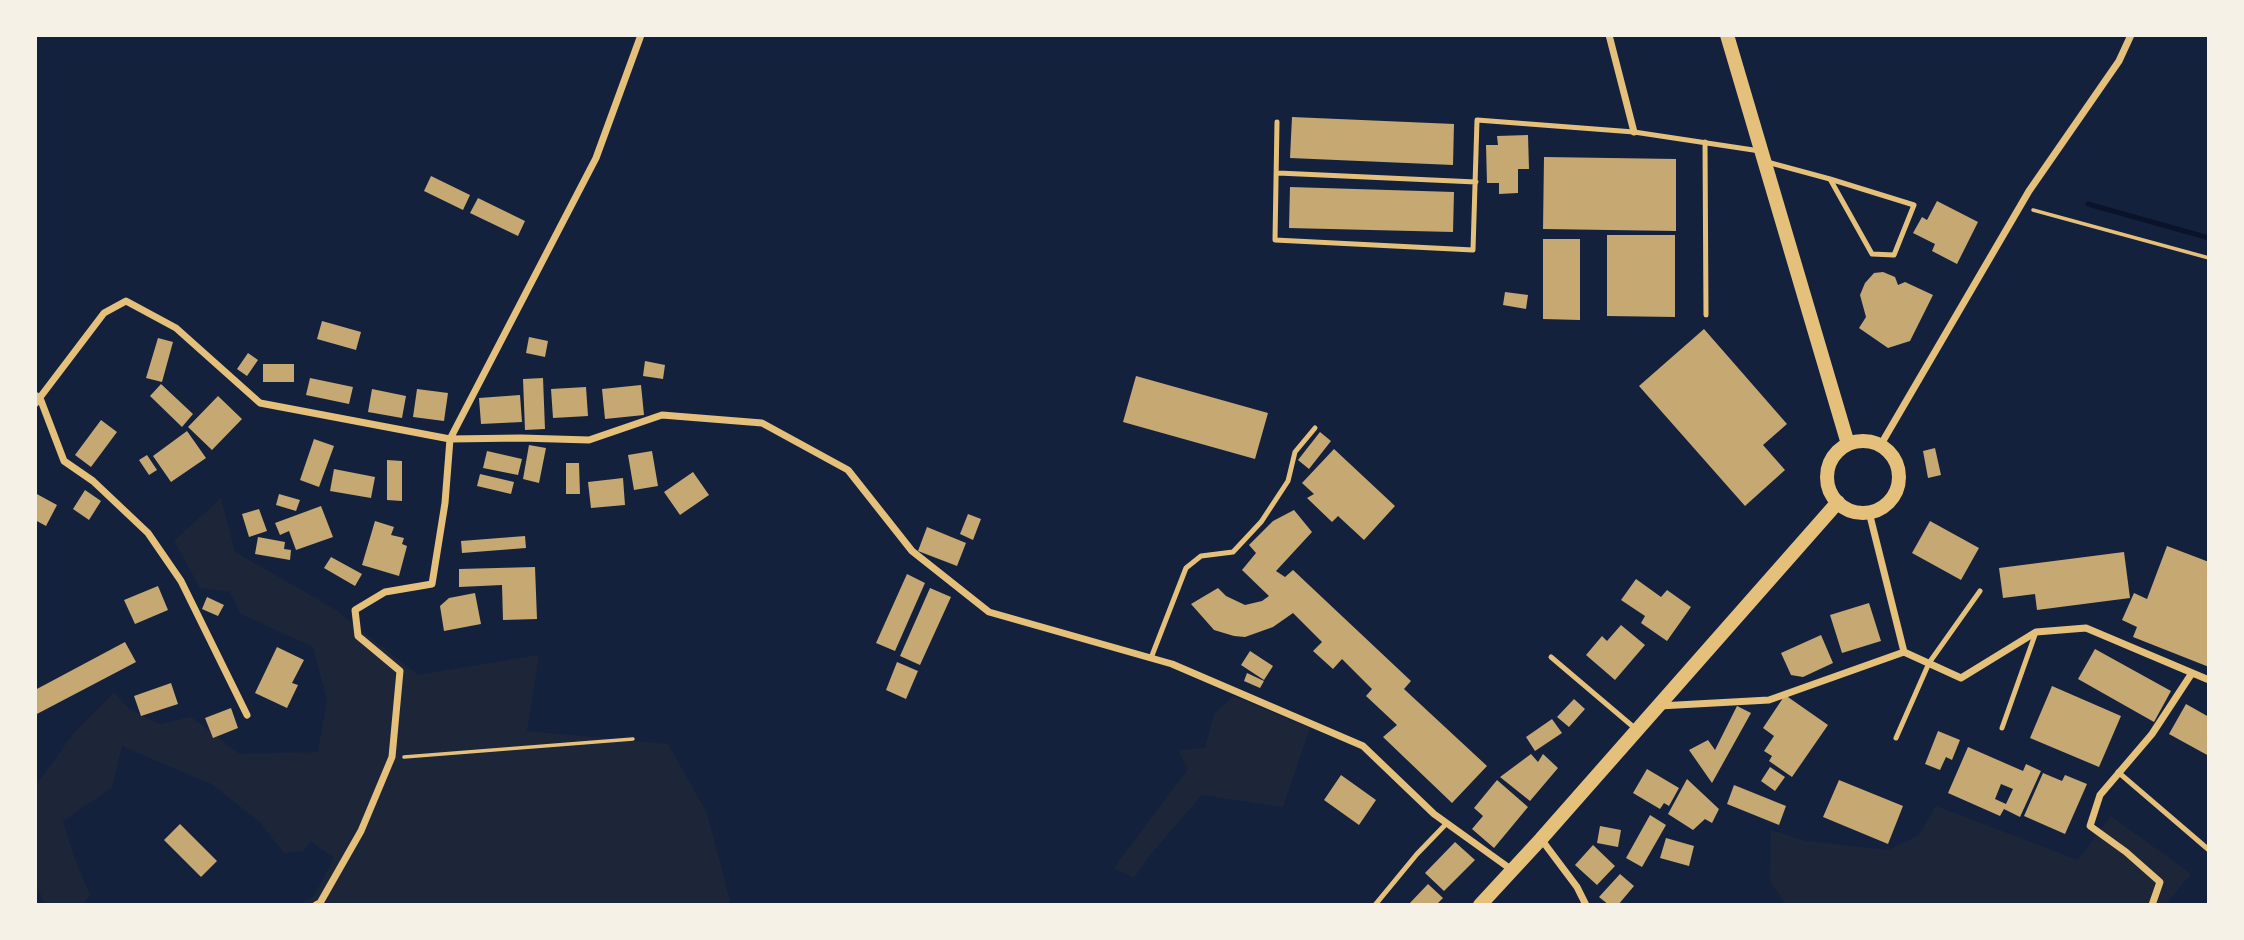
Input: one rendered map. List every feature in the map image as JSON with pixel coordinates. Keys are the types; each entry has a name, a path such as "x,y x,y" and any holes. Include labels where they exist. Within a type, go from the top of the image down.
{"main road":[{"path":"1727,35 1848,444"},
{"path":"1859,442 1880,446 1895,461 1898,483 1889,502 1869,512 1858,513 1847,509 1831,493 1828,470 1839,451 1848,444 1859,442"},
{"path":"1480,905 1838,502"}],"street":[{"path":"316,905 320,903 361,831 392,757 400,671 358,636 355,610 385,592 432,584 450,439 596,158 641,35"},
{"path":"1609,35 1634,132"},
{"path":"1880,446 2021,207 2119,61 2131,35"},
{"path":"247,715 181,581 148,533 93,481 64,461 37,399 104,313 126,301 176,328 260,403 450,439 589,440 662,415 761,423 848,470 912,551 989,612 1171,664 1363,746 1434,814 1513,871"},
{"path":"1869,512 1904,652"},
{"path":"1658,706 1769,700 1904,652 1961,678 2036,632 2086,628 2209,680"},
{"path":"2152,905 2160,881 2090,826 2100,795 2152,734 2192,673"},
{"path":"1541,839 1577,887 1586,905"}],"lane":[{"path":"1277,122 1275,240 1473,250 1477,120 1634,132 1705,142 1762,156 1914,205 1894,255 1872,254 1830,179"},
{"path":"1705,142 1706,315"},
{"path":"1278,173 1476,182"},
{"path":"1151,658 1186,568 1201,556 1233,552 1252,532 1288,481 1295,452 1315,428"},
{"path":"1896,738 1929,663 1980,591"},
{"path":"2002,728 2036,632"},
{"path":"1551,656 1637,730"},
{"path":"2118,772 2209,850"},
{"path":"1375,905 1447,823"}],"path":[{"path":"2021,207 2209,258"},
{"path":"392,757 633,739"}],"shaded area":[{"path":"221,498 235,552 336,610 418,675 539,655 527,731 668,744 707,813 731,905 297,905 314,896 334,858 310,841 304,851 284,853 259,821 211,784 122,746 112,788 63,821 90,895 83,905 45,905 35,881 35,787 73,734 114,692 129,709 160,724 191,717 240,754 318,752 327,700 313,647 241,614 230,592 200,588 174,541"},
{"path":"1233,696 1310,728 1283,807 1202,795 1150,855 1134,878 1114,868 1188,769 1178,750 1205,748 1214,714"},
{"path":"1936,806 2078,860 2111,816 2191,874 2165,905 1782,905 1784,901 1770,882 1771,830 1806,841 1888,850 1919,835"}],"building":[{"path":"1292,117 1454,124 1453,165 1290,158"},
{"path":"1528,135 1529,169 1518,169 1518,193 1499,194 1499,183 1487,183 1486,145 1498,145 1497,136"},
{"path":"1544,157 1676,159 1676,231 1543,229"},
{"path":"431,176 470,195 463,210 424,191"},
{"path":"1290,187 1454,192 1453,232 1289,228"},
{"path":"478,198 525,221 518,236 470,213"},
{"path":"1937,201 1978,222 1957,264 1932,251 1935,244 1913,233 1922,217 1927,220"},
{"path":"1607,235 1675,235 1675,317 1607,316"},
{"path":"1543,239 1580,239 1580,320 1543,319"},
{"path":"1883,272 1895,277 1898,285 1905,282 1933,295 1910,341 1888,348 1859,328 1866,317 1860,295 1865,283 1874,273"},
{"path":"1505,292 1528,295 1526,309 1503,305"},
{"path":"322,321 361,332 356,350 317,339"},
{"path":"1704,329 1787,424 1763,445 1785,470 1745,506 1639,386"},
{"path":"529,337 548,341 545,357 526,353"},
{"path":"158,338 173,342 162,382 146,378"},
{"path":"248,353 258,360 247,376 237,369"},
{"path":"645,361 665,365 663,379 643,376"},
{"path":"263,364 294,364 294,382 263,382"},
{"path":"1136,376 1268,413 1255,459 1123,422"},
{"path":"310,378 353,387 349,404 306,395"},
{"path":"543,378 545,429 525,430 523,379"},
{"path":"161,384 193,414 182,427 150,396"},
{"path":"641,385 644,415 605,419 602,389"},
{"path":"586,387 588,416 553,418 551,389"},
{"path":"372,389 406,396 402,418 368,412"},
{"path":"417,389 448,393 444,421 413,417"},
{"path":"520,395 522,422 481,424 479,398"},
{"path":"218,396 242,419 212,450 188,427"},
{"path":"101,420 117,432 91,467 75,455"},
{"path":"187,431 206,458 171,482 153,456"},
{"path":"1320,432 1331,441 1309,469 1298,460"},
{"path":"314,439 334,446 319,487 300,480"},
{"path":"529,445 546,448 539,483 523,479"},
{"path":"1935,448 1941,475 1928,478 1923,451"},
{"path":"1334,449 1395,506 1364,540 1338,516 1332,522 1307,498 1314,494 1302,483"},
{"path":"487,451 522,459 518,475 483,468"},
{"path":"652,451 658,486 634,490 628,455"},
{"path":"147,455 157,470 149,475 139,460"},
{"path":"387,460 402,461 402,501 387,500"},
{"path":"566,463 579,463 580,494 566,494"},
{"path":"334,469 375,477 371,498 330,491"},
{"path":"693,472 709,495 680,515 664,492"},
{"path":"480,474 514,482 511,494 477,486"},
{"path":"623,478 625,505 591,508 588,482"},
{"path":"85,490 101,501 89,520 73,509"},
{"path":"35,493 57,505 46,526 35,520"},
{"path":"279,494 300,500 296,511 276,505"},
{"path":"321,506 333,537 296,550 289,531 280,535 275,523"},
{"path":"259,509 267,531 249,537 242,514"},
{"path":"1294,510 1312,532 1276,571 1285,577 1293,570 1411,681 1404,689 1487,766 1452,803 1383,737 1397,725 1366,696 1372,689 1342,659 1333,669 1313,651 1322,642 1293,613 1273,627 1245,637 1214,630 1191,604 1218,588 1226,596 1245,605 1262,601 1269,596 1242,570 1256,553 1249,545 1273,521"},
{"path":"968,514 981,519 973,540 960,534"},
{"path":"375,521 394,527 391,535 404,538 402,544 407,546 399,576 362,565"},
{"path":"1930,521 1979,548 1961,580 1912,553"},
{"path":"927,527 966,543 957,566 918,551"},
{"path":"525,536 526,548 462,553 461,541"},
{"path":"258,537 285,542 284,549 291,550 290,560 255,554"},
{"path":"2167,546 2209,562 2209,667 2133,637 2137,627 2122,620 2134,593 2147,599"},
{"path":"2124,552 2130,598 2037,610 2035,594 2003,598 1999,568"},
{"path":"331,557 362,574 355,586 324,568"},
{"path":"535,567 537,619 503,620 502,585 459,587 459,569"},
{"path":"907,574 925,583 895,651 876,643"},
{"path":"1636,579 1661,597 1667,590 1691,607 1667,641 1641,623 1645,616 1621,600"},
{"path":"158,586 168,610 135,624 124,600"},
{"path":"930,588 951,597 920,665 900,656"},
{"path":"475,593 481,624 444,631 440,606 449,598"},
{"path":"207,597 224,605 218,616 202,609"},
{"path":"1869,603 1881,641 1842,653 1830,615"},
{"path":"1621,625 1645,645 1615,680 1586,655 1602,636 1607,641"},
{"path":"1821,635 1833,663 1803,677 1791,675 1781,653"},
{"path":"125,642 136,662 35,715 35,690"},
{"path":"277,647 304,660 292,683 298,685 287,708 255,693"},
{"path":"2095,649 2171,691 2154,722 2078,679"},
{"path":"1250,651 1273,666 1264,680 1241,665"},
{"path":"897,662 918,671 906,699 886,690"},
{"path":"1247,673 1264,681 1260,688 1244,681"},
{"path":"171,683 178,704 141,716 134,696"},
{"path":"2052,686 2121,716 2099,767 2030,738"},
{"path":"1785,695 1828,725 1792,777 1769,761 1772,756 1764,751 1774,736 1763,728"},
{"path":"1574,699 1585,709 1569,727 1557,717"},
{"path":"2186,704 2209,717 2209,756 2169,734"},
{"path":"1737,706 1751,713 1712,783 1689,750 1708,740 1715,750"},
{"path":"231,708 238,728 213,738 205,718"},
{"path":"1552,719 1562,733 1535,751 1526,737"},
{"path":"1938,731 1960,740 1952,760 1946,757 1940,770 1925,764"},
{"path":"1968,747 2023,771 2026,764 2041,771 2020,817 2004,809 2000,816 1948,793","holes":["2001,784 2013,789 2006,804 1995,799"]},
{"path":"1531,754 1538,762 1543,754 1558,768 1530,801 1500,777"},
{"path":"1770,767 1785,777 1775,791 1761,781"},
{"path":"1647,769 1679,788 1669,806 1664,803 1660,809 1633,793"},
{"path":"2043,773 2062,781 2065,775 2087,784 2065,834 2024,816"},
{"path":"1341,775 1376,800 1359,825 1324,800"},
{"path":"1687,779 1719,809 1712,823 1705,819 1693,830 1668,814"},
{"path":"1497,780 1528,807 1494,848 1472,829 1483,816 1474,808"},
{"path":"1839,780 1903,806 1888,844 1823,817"},
{"path":"1734,785 1786,806 1779,825 1727,804"},
{"path":"1650,815 1666,825 1642,867 1626,858"},
{"path":"180,824 217,861 201,877 164,840"},
{"path":"1600,826 1621,830 1618,847 1597,843"},
{"path":"1666,838 1694,846 1689,866 1660,858"},
{"path":"1455,842 1475,860 1444,891 1425,873"},
{"path":"1593,845 1615,866 1597,885 1575,865"},
{"path":"1620,874 1634,886 1618,905 1609,905 1599,897"},
{"path":"1428,884 1443,898 1436,905 1408,905"}],"waterway":[{"path":"2088,204 2209,238"}]}
